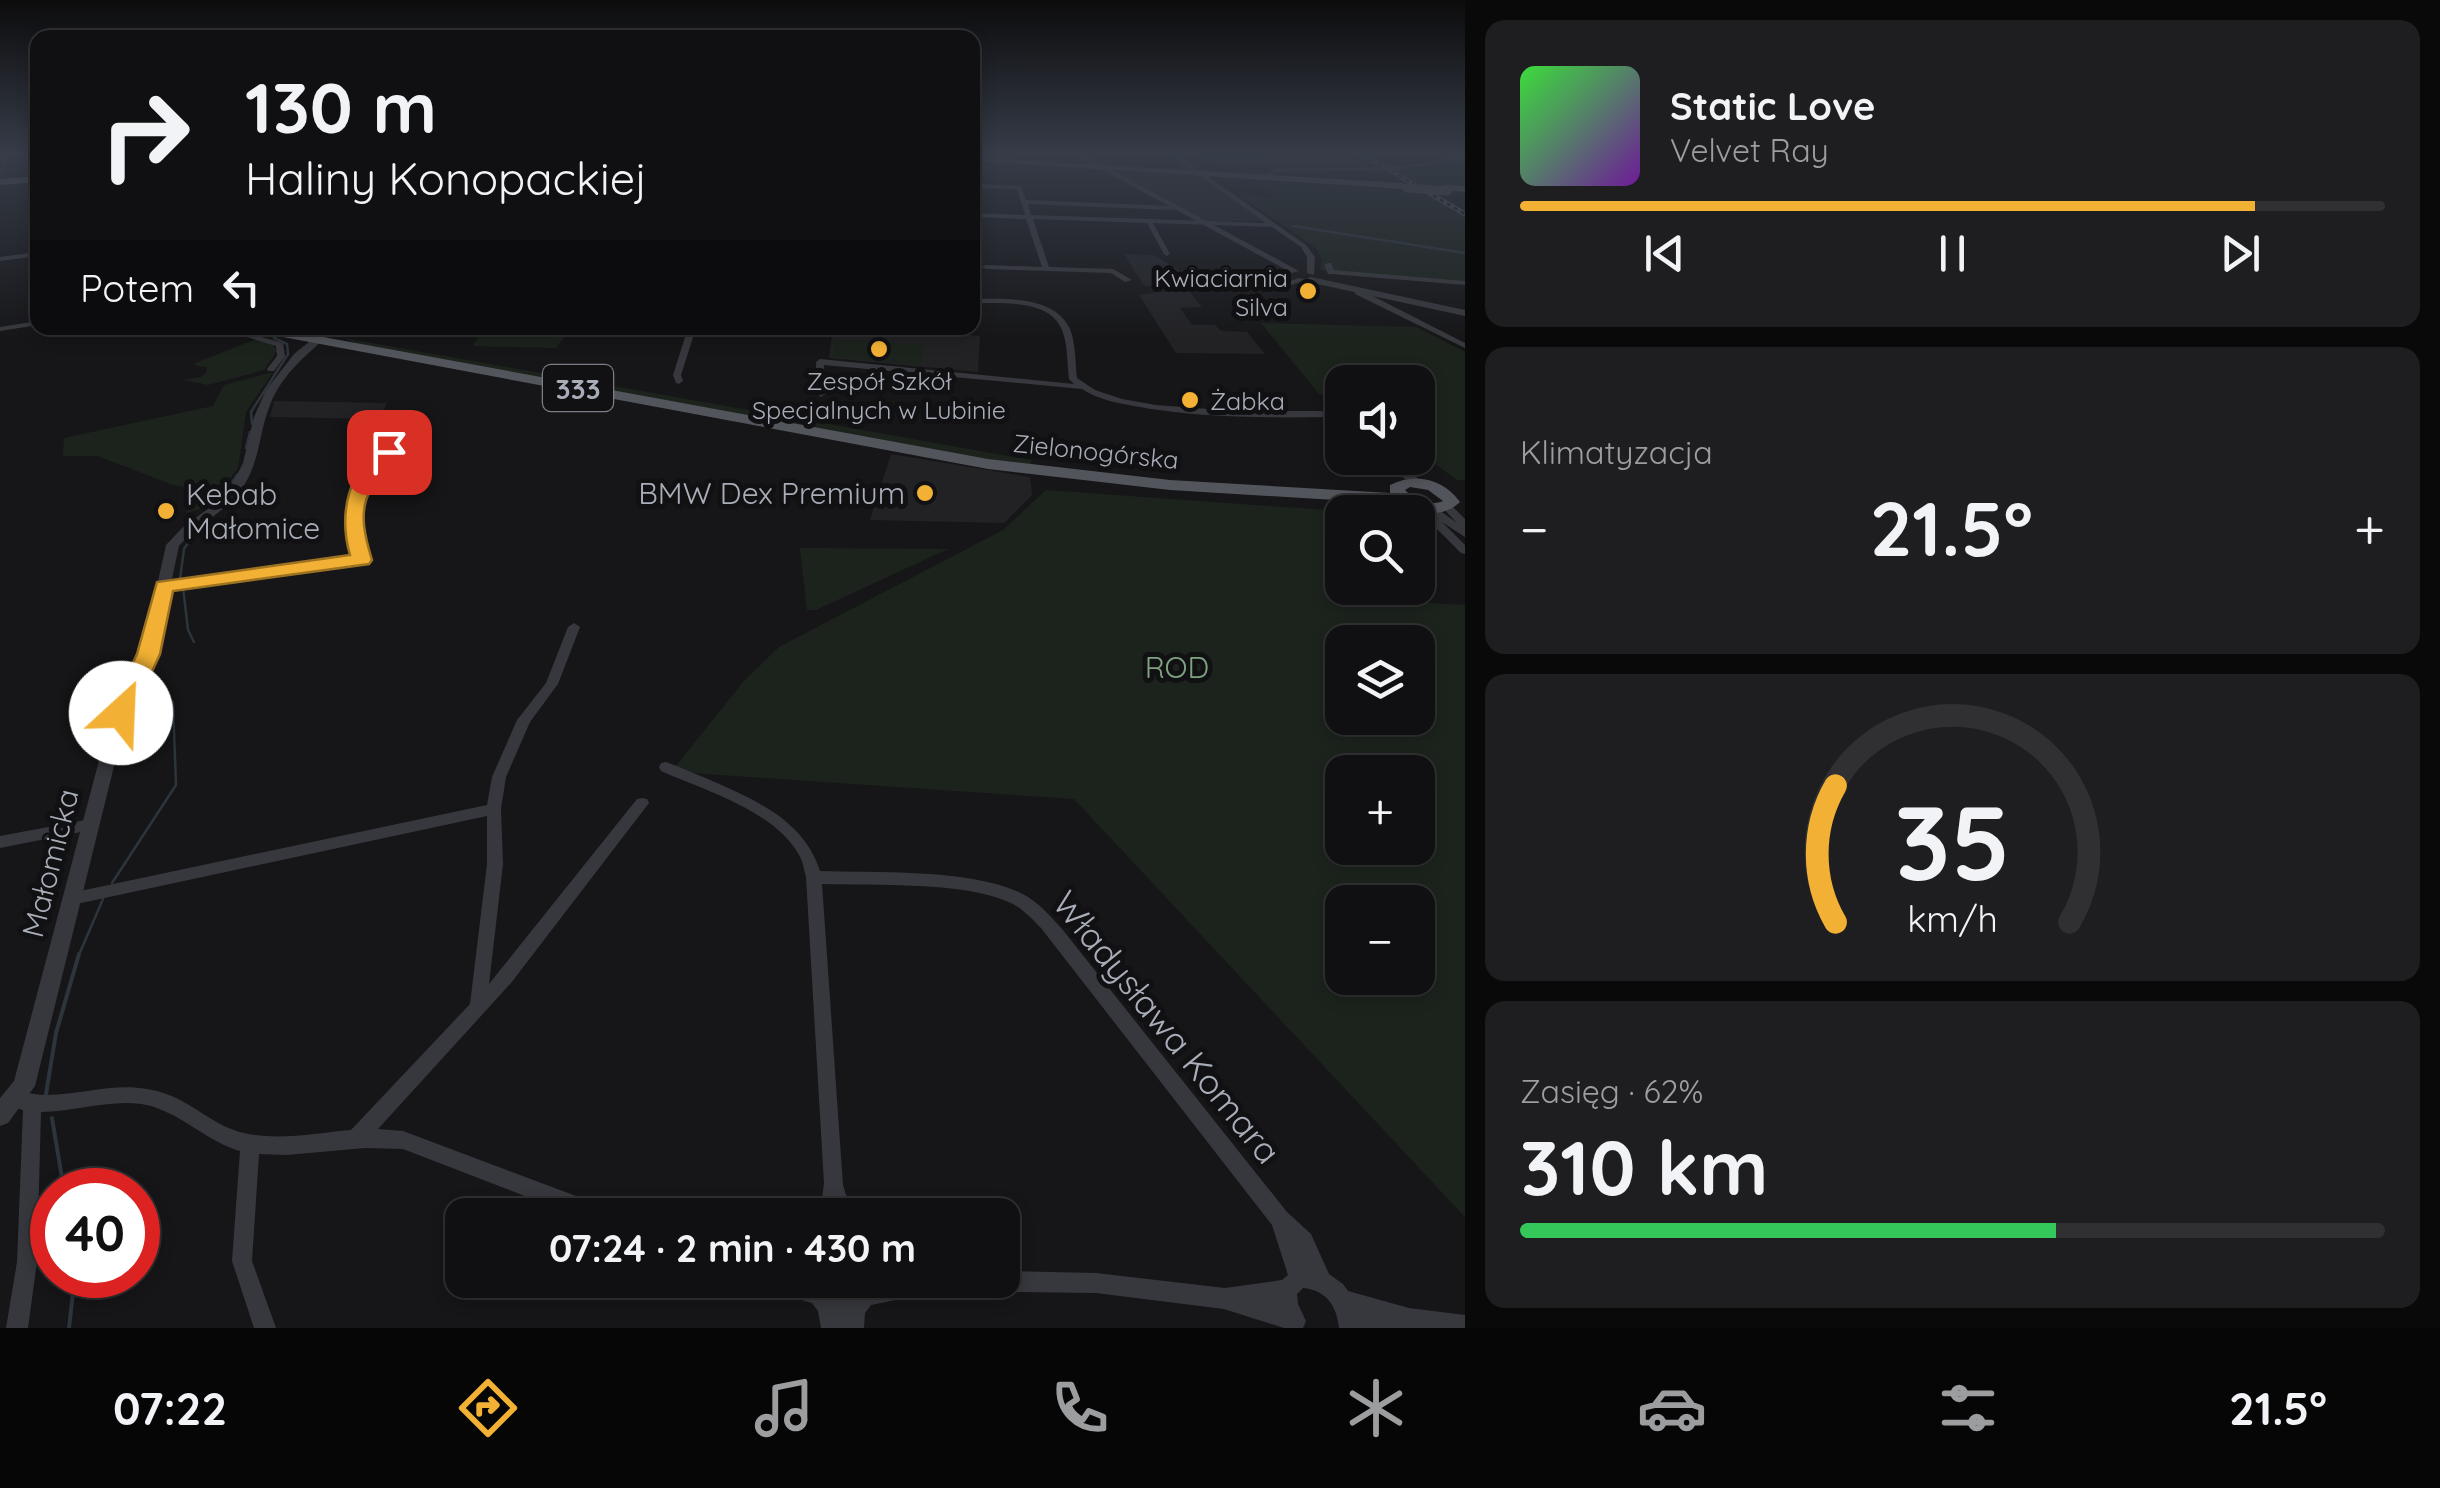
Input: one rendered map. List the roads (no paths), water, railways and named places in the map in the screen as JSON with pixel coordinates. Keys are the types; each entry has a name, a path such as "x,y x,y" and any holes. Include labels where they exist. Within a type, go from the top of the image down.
{"main road":[{"name":"Zielonogórska","path":"338,335 1006,466 1170,485 1404,488"},
{"name":"333","path":"1404,488 1449,504"}],"street":[{"path":"1046,268 1028,217 1274,225"},
{"path":"1189,217 1275,264 1338,287 1465,313"},
{"path":"1262,217 1304,246 1304,275"},
{"path":"1150,221 1167,254"},
{"path":"0,259 30,255"},
{"path":"986,267 1114,271 1128,280"},
{"path":"1330,268 1465,283"},
{"path":"1280,286 1304,275"},
{"path":"1358,292 1465,346"},
{"path":"980,301 1025,304 1060,320 1065,327 1073,379 1098,397 1126,404 1258,414 1325,414"},
{"path":"0,329 30,325"},
{"path":"246,335 280,345 280,356 271,369 282,368"},
{"path":"276,335 288,340 294,349"},
{"name":"Małomicka","path":"18,1328 27,1262 16,1107 120,717 151,645 174,542 216,512 244,476 252,459 262,411 282,368 294,349 313,335"},
{"name":"Małomicka","path":"282,368 314,335"},
{"path":"679,381 676,375 690,335"},
{"path":"821,394 820,362 1080,387"},
{"path":"164,586 362,560 352,530 356,500 364,477 389,452"},
{"path":"1394,475 1404,488"},
{"path":"1449,504 1465,526"},
{"path":"1449,504 1465,534"},
{"path":"1449,504 1465,551"},
{"path":"478,1007 495,864 494,808 508,752 524,720 552,684 574,627"},
{"path":"666,767 748,805 792,831 810,856 838,1198"},
{"path":"356,1138 478,1007 580,886 642,803"},
{"path":"72,899 494,808"},
{"path":"0,842 91,825"},
{"name":"Władysława Komara","path":"814,877 976,887 1003,892 1031,908 1056,934 1280,1220 1302,1283 1287,1305 1297,1325"},
{"path":"16,1107 117,1094 155,1098 188,1112 224,1135 250,1144 286,1146 356,1138 403,1140 555,1198"},
{"path":"250,1144 242,1261 265,1328"},
{"path":"832,1198 834,1183"},
{"path":"1020,1282 1096,1283 1224,1298 1297,1325"},
{"path":"1224,1298 1302,1283 1408,1320 1465,1326"},
{"path":"1343,1300 1350,1328"},
{"path":"823,1302 846,1311 860,1303"},
{"path":"1358,1328 1408,1320"}],"waterway":[{"path":"1293,226 1465,253"},
{"path":"252,424 251,412 288,354 287,344 274,338"},
{"path":"246,448 250,432"},
{"path":"219,500 238,474"},
{"path":"180,579 184,549 196,530"},
{"path":"183,587 188,630 194,642"},
{"path":"112,883 176,785 173,702"},
{"path":"78,956 103,899"},
{"path":"46,1094 56,1033 78,956"},
{"path":"52,1118 60,1168"},
{"path":"69,1328 72,1298"}],"place":[{"name":"Kwiaciarnia Silva","path":"1308,291"},
{"name":"Zespół Szkół Specjalnych w Lubinie","path":"879,349"},
{"name":"Żabka","path":"1190,400"},
{"name":"BMW Dex Premium","path":"925,493"},
{"name":"Kebab Małomice","path":"166,511"}],"park label":[{"name":"ROD","path":"1177,667"}]}
